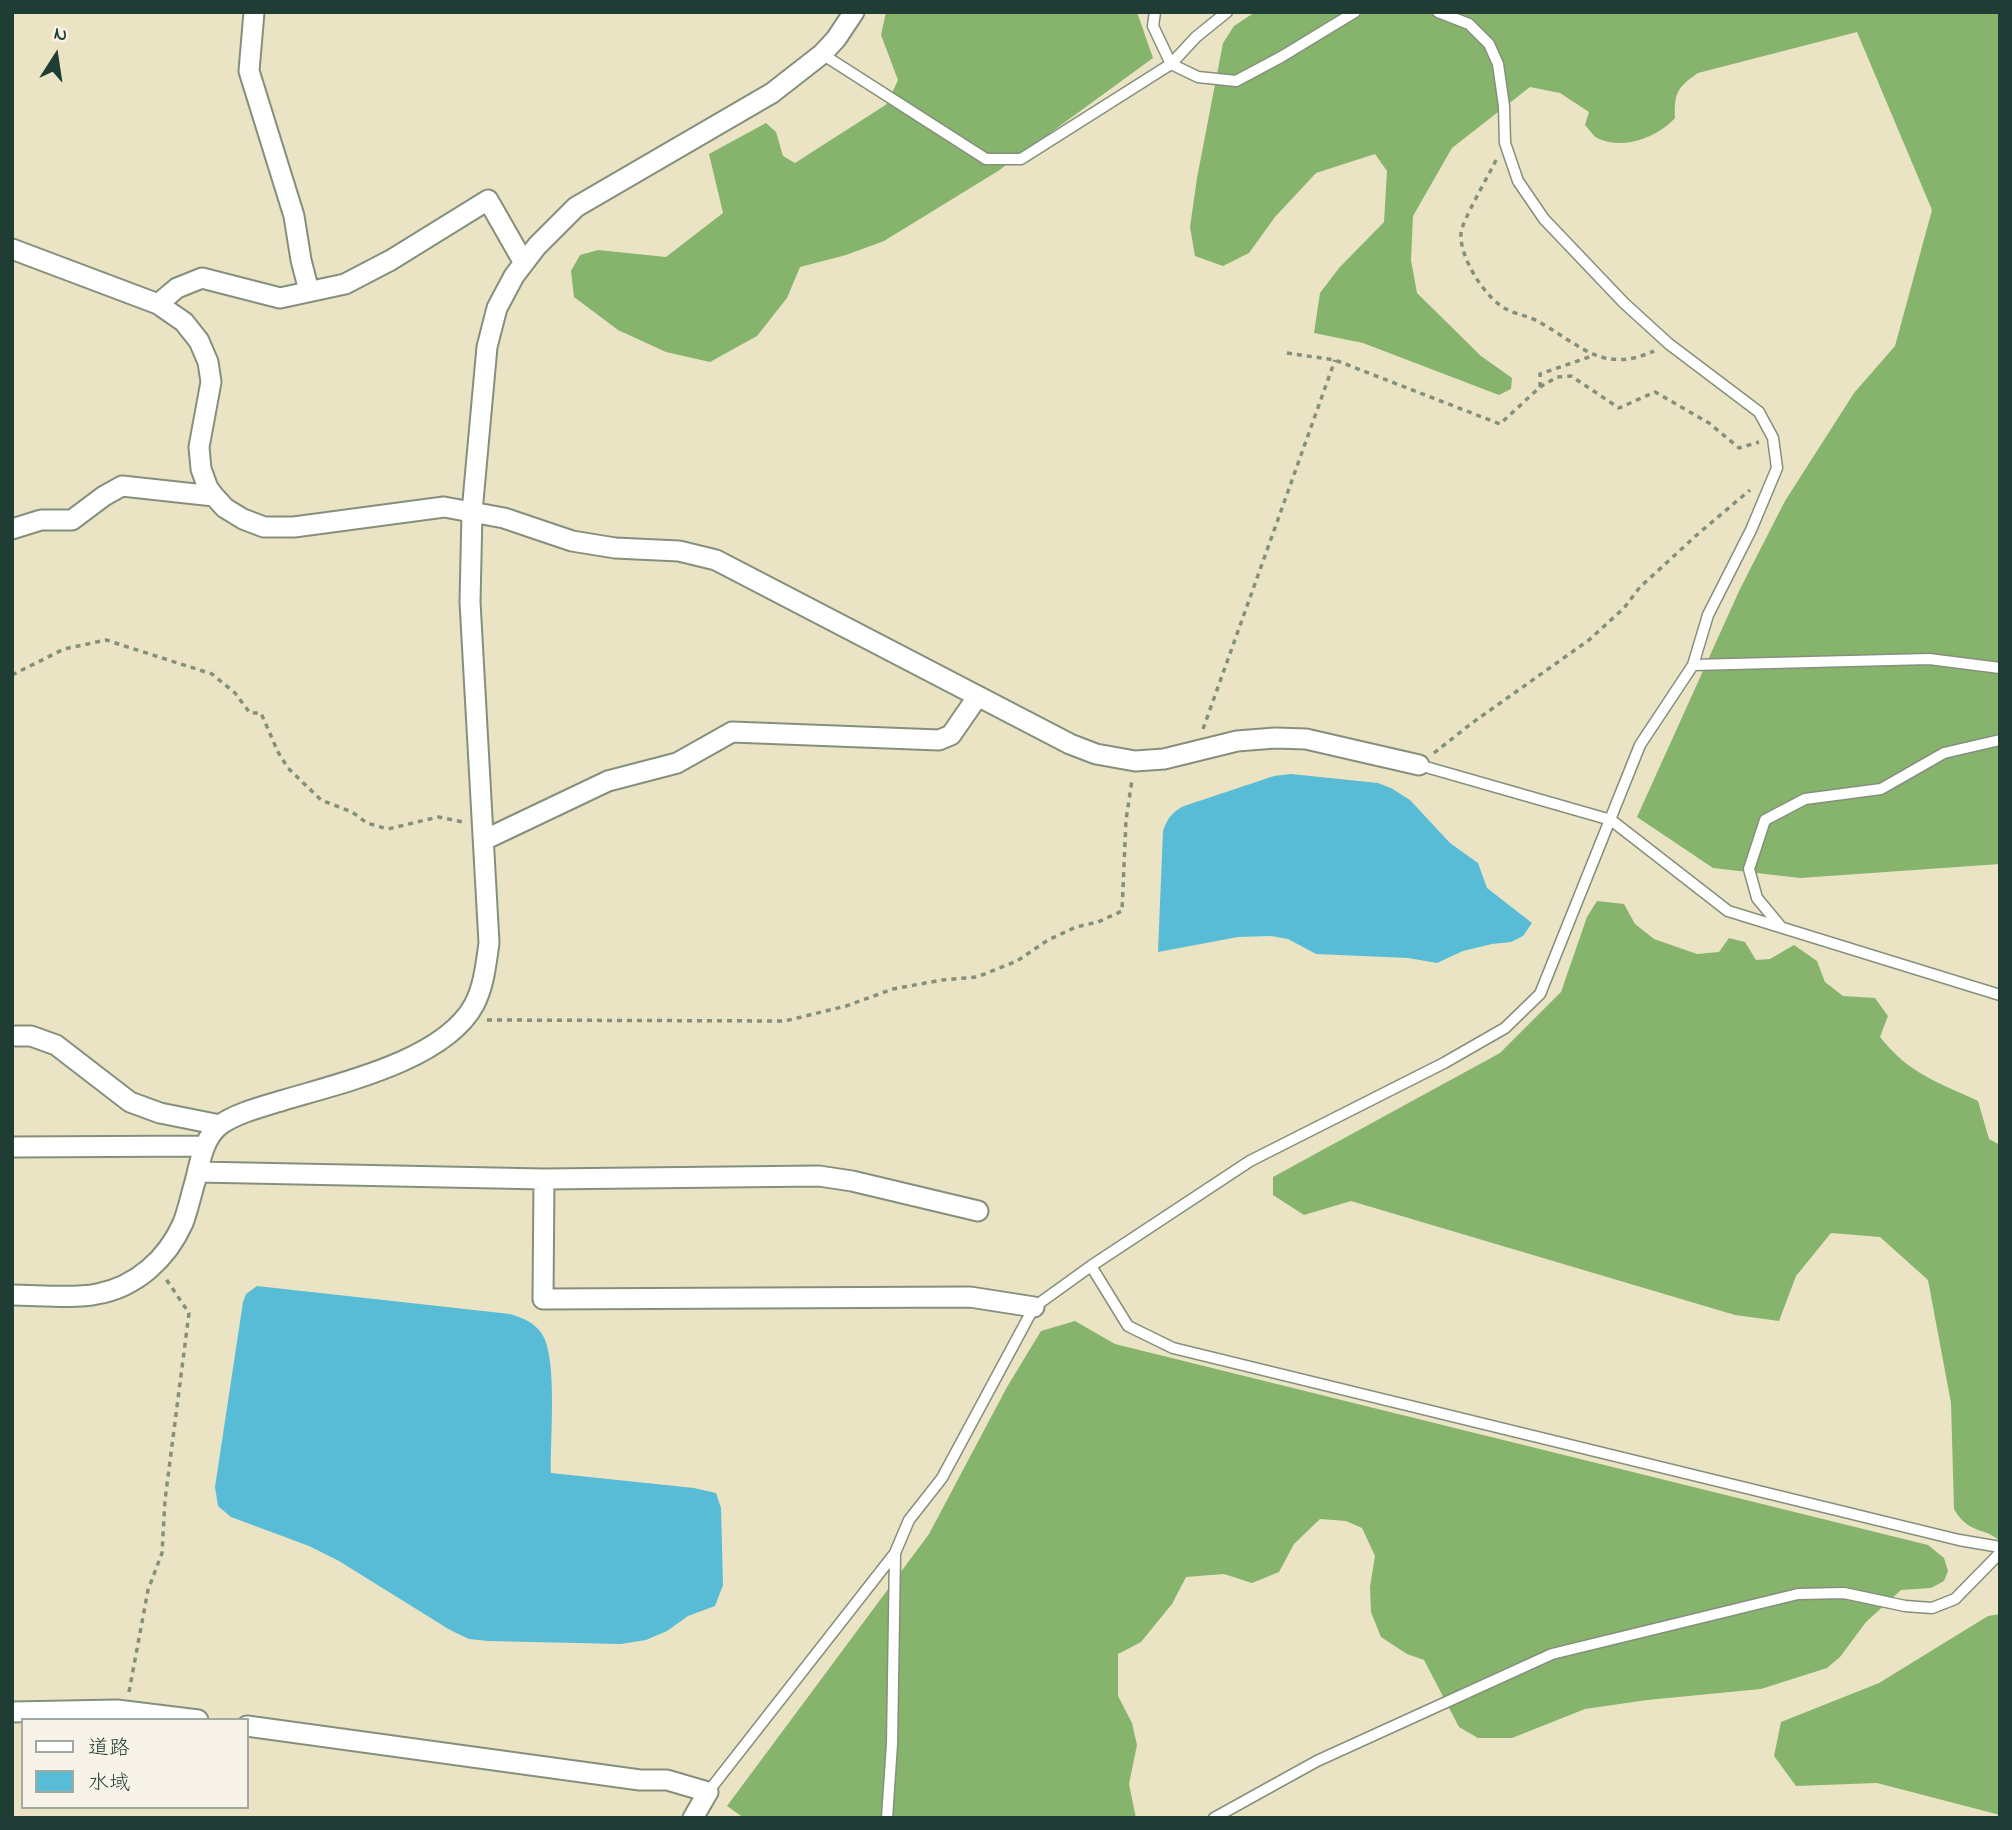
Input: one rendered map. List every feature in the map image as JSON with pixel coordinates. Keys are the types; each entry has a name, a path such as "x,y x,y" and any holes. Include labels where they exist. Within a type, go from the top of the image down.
{"street":[{"path":"254,12 249,71 294,216 309,291"},
{"path":"12,1295 95,1295 121,1287 142,1275 173,1241 184,1221 205,1146 220,1125 252,1110 401,1062 435,1044 464,1019 474,1004 486,970 489,943 470,602 472,512 487,347 497,308 513,276 555,226 576,207 772,93 822,54 854,12"},
{"path":"158,304 177,288 202,278 279,298 345,284 391,260 488,201 524,263"},
{"path":"12,249 158,304 184,322 199,341 208,362 211,382 199,447 201,469 208,488 225,508 264,527 294,527 444,507 504,518 572,541 615,548 679,551 716,560 1070,744 1096,754 1135,761 1164,759 1237,741 1306,739 1419,765"},
{"path":"12,528 41,520 72,520 122,486 214,496"},
{"path":"483,833 608,782 677,763 732,732 939,740 951,735 978,696"},
{"path":"12,1035 32,1036 56,1045 131,1102 160,1113 220,1125"},
{"path":"12,1147 205,1146"},
{"path":"198,1172 544,1179 819,1177 852,1181 978,1211"},
{"path":"544,1179 543,1299 970,1297 1034,1307"},
{"path":"12,1712 125,1711 182,1718"},
{"path":"248,1726 640,1780 667,1780 708,1792 692,1818"}],"lane":[{"path":"1155,12 1153,26 1171,64 1198,76 1236,81 1355,12"},
{"path":"822,54 986,159 1021,159 1171,64 1196,37 1227,12"},
{"path":"708,1792 895,1553 909,1520 942,1478 1034,1307 1090,1266 1250,1161 1444,1063 1505,1028 1540,994 1640,745 1693,665 1709,615 1751,530 1777,468 1773,438 1759,412 1669,344 1624,303 1544,219 1518,181 1505,142 1504,106 1498,64 1489,44 1469,24 1437,12"},
{"path":"1693,665 1929,659 2000,668"},
{"path":"1781,928 1757,898 1749,870 1765,820 1805,799 1881,789 1944,753 2000,740"},
{"path":"1419,765 1611,820 1728,911 2000,995"},
{"path":"1090,1266 1128,1326 1173,1348 1945,1537 2000,1547"},
{"path":"887,1818 892,1744 895,1553"},
{"path":"1214,1818 1317,1762 1552,1654 1798,1594 1844,1593 1905,1606 1932,1608 1955,1599 2000,1553"}],"path":[{"path":"1505,142 1460,232 1465,254 1486,294 1505,309 1538,321 1592,356 1613,359 1641,357 1669,344"},
{"path":"1287,353 1335,360 1500,425 1540,387 1557,377 1571,376 1619,408 1655,392 1709,423 1739,448 1773,438"},
{"path":"1540,387 1540,374 1592,356"},
{"path":"1195,750 1335,360"},
{"path":"1419,765 1472,723 1589,640 1624,608 1640,587 1699,533 1777,468"},
{"path":"12,675 64,649 106,640 212,674 235,694 250,713 261,713 288,768 321,800 352,812 367,823 388,829 438,817 483,833"},
{"path":"464,1019 785,1021 846,1006 893,989 978,977 1017,961 1048,940 1076,927 1098,922 1122,911 1126,820 1135,761"},
{"path":"125,1711 148,1590 162,1553 171,1450 190,1312 155,1263"}],"green space":[{"path":"886,12 1137,12 1153,58 998,171 884,241 846,255 800,267 787,298 757,336 710,362 666,352 618,330 574,297 571,271 580,255 598,250 666,257 723,213 709,154 766,123 776,132 783,156 795,163 887,104 898,80 881,35"},
{"path":"1255,12 2000,12 2000,864 1800,878 1713,868 1637,817 1740,589 1785,501 1854,393 1895,346 1932,210 1857,32 1698,73 1679,91 1675,102 1675,118 1659,131 1639,140 1618,143 1597,138 1585,125 1589,112 1560,93 1530,87 1452,148 1413,216 1411,260 1417,293 1481,356 1512,378 1511,389 1499,395 1363,343 1314,333 1320,293 1339,268 1384,222 1387,171 1375,154 1316,173 1275,217 1249,253 1223,266 1195,256 1190,227 1223,43 1234,26"},
{"path":"1597,901 1624,904 1635,924 1654,939 1697,954 1719,952 1729,938 1745,942 1756,960 1770,959 1794,945 1817,961 1825,982 1843,996 1875,998 1888,1016 1880,1037 1902,1060 1925,1076 1978,1101 1989,1139 2000,1145 2000,1541 1965,1523 1954,1509 1951,1403 1928,1280 1880,1237 1831,1233 1796,1276 1779,1321 1735,1315 1351,1201 1304,1215 1273,1195 1273,1177 1500,1053 1561,992 1587,917"},
{"path":"1075,1321 1115,1344 1928,1545 1944,1558 1948,1571 1944,1581 1931,1588 1901,1590 1866,1622 1840,1657 1827,1668 1761,1689 1585,1709 1512,1738 1478,1738 1459,1727 1424,1660 1407,1654 1381,1637 1371,1612 1370,1587 1375,1556 1362,1528 1346,1521 1320,1519 1294,1544 1279,1572 1252,1583 1224,1574 1186,1577 1172,1604 1141,1642 1118,1654 1118,1696 1132,1723 1137,1745 1129,1784 1136,1818 744,1818 727,1806 929,1534 1007,1387 1041,1331"},
{"path":"2000,1614 2000,1815 1877,1783 1796,1786 1774,1756 1781,1722 1879,1683 1988,1616"}],"water":[{"path":"1291,774 1378,783 1391,788 1410,800 1450,843 1478,863 1487,888 1532,923 1523,936 1511,942 1463,951 1437,963 1408,958 1316,954 1288,939 1271,936 1238,937 1158,952 1163,831 1170,816 1184,806 1274,776"},
{"path":"257,1286 510,1314 532,1323 542,1334 550,1361 551,1473 694,1488 716,1493 721,1508 723,1585 715,1606 688,1616 667,1631 646,1640 621,1644 469,1639 339,1561 309,1546 231,1517 218,1506 215,1487 243,1302 246,1294"}]}
